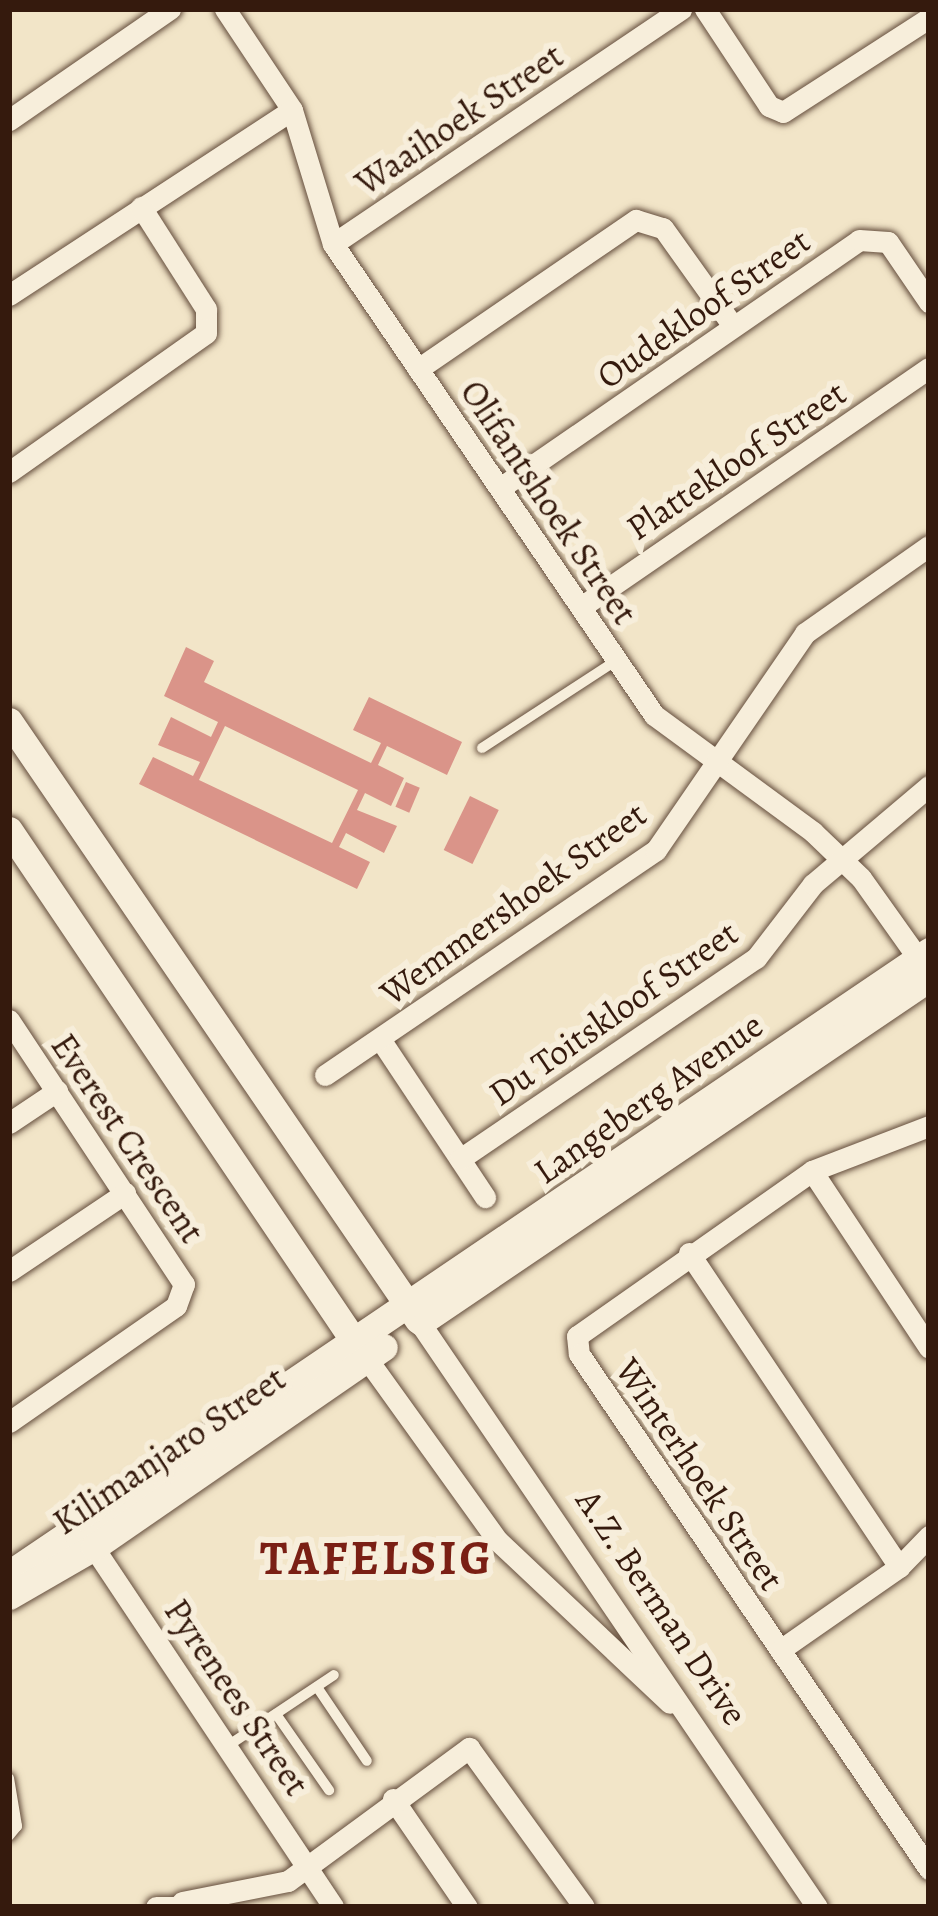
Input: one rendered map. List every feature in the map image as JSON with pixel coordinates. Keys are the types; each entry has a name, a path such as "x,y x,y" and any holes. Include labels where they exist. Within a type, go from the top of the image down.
{"street":[{"path":"9,119 170,9"},
{"name":"Olifantshoek Street","path":"225,9 292,110 333,244 663,724 840,857 926,965"},
{"name":"Waaihoek Street","path":"333,244 681,9"},
{"path":"705,9 769,106 783,112 929,18"},
{"path":"9,295 292,110"},
{"path":"9,472 206,333 206,309 141,207"},
{"path":"418,369 636,220 663,228 733,326"},
{"name":"Oudekloof Street","path":"500,488 733,326 874,236 888,242 929,302"},
{"name":"Plattekloof Street","path":"581,607 929,368"},
{"name":"Wemmershoek Street","path":"325,1076 656,850 805,633 929,546"},
{"name":"A.Z. Berman Drive","path":"9,722 720,1756"},
{"name":"Du Toitskloof Street","path":"460,1159 756,958 840,857 929,786"},
{"name":"A.Z. Berman Drive","path":"9,830 361,1351 533,1581 639,1671 720,1756"},
{"name":"Langeberg Avenue","path":"361,1351 926,965"},
{"name":"Everest Crescent","path":"9,1020 182,1279 183,1296 9,1422"},
{"path":"380,1039 484,1197"},
{"path":"9,1124 57,1091"},
{"name":"Winterhoek Street","path":"929,1126 812,1172 588,1323 577,1336 579,1354 929,1869"},
{"path":"812,1172 929,1348"},
{"path":"9,1271 125,1193"},
{"path":"689,1253 899,1568"},
{"name":"Kilimanjaro Street","path":"9,1596 361,1351"},
{"path":"780,1650 899,1568 929,1536"},
{"name":"Kilimanjaro Street","path":"9,1574 87,1538"},
{"name":"Pyrenees Street","path":"87,1538 312,1865 333,1907"},
{"path":"156,1907 288,1880 393,1799 476,1749 584,1907"},
{"path":"720,1756 818,1907"},
{"path":"393,1799 467,1907"}],"lane":[{"path":"482,748 617,660"},
{"path":"229,1745 334,1675"},
{"path":"316,1687 367,1761"},
{"path":"275,1714 329,1790"},
{"path":"9,1778 17,1826 9,1836"}],"building":[{"path":"186,647 214,661 204,682 371,763 381,743 353,730 369,697 462,742 447,775 387,746 378,765 404,778 391,806 365,793 357,810 397,826 384,853 346,833 339,847 370,862 357,889 139,784 153,757 193,776 200,762 158,745 171,717 211,737 218,722 164,696","holes":["225,726 358,790 332,843 199,780"]},
{"path":"406,782 420,788 409,813 395,807"},
{"path":"470,796 499,810 472,864 444,850"}],"district":[{"name":"TAFELSIG","path":"377,1559"}]}
